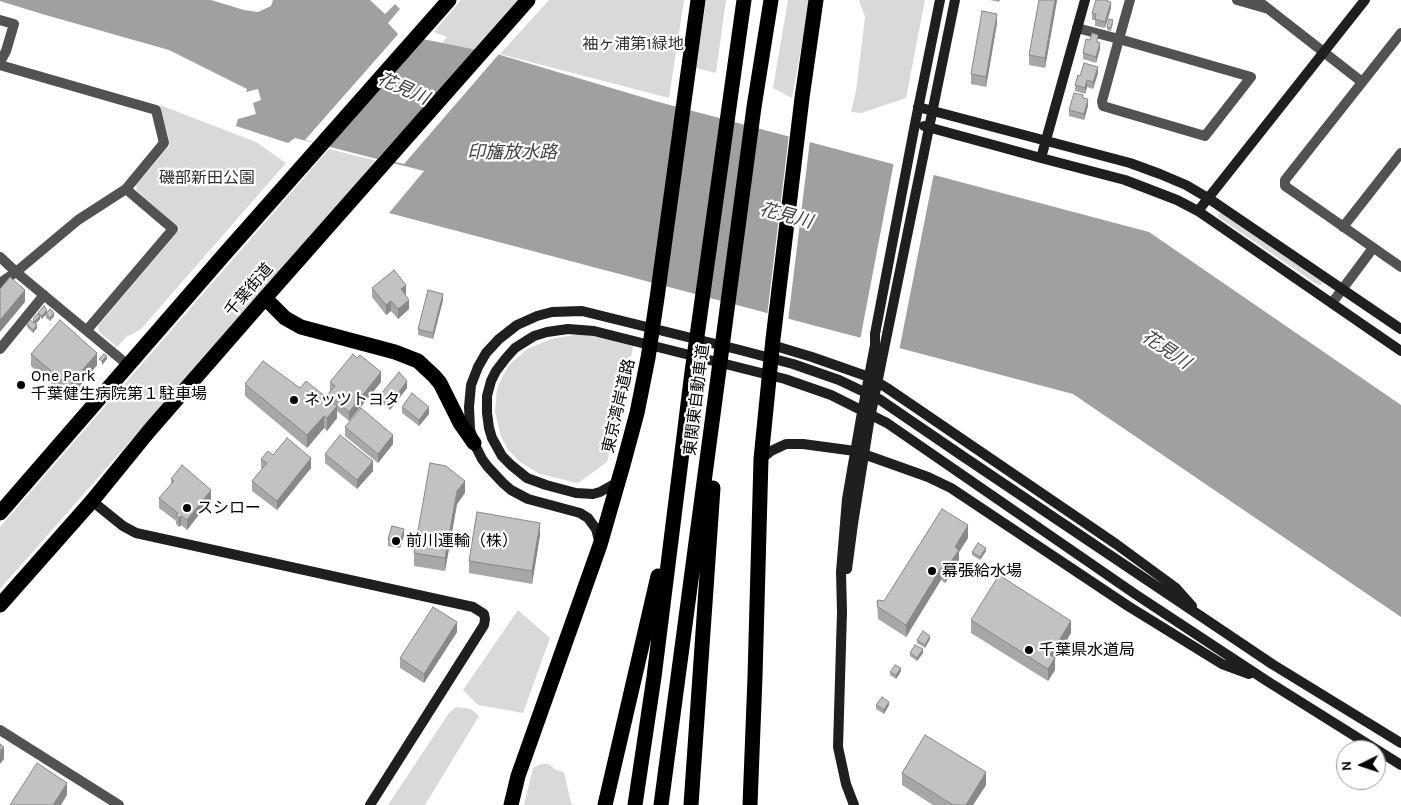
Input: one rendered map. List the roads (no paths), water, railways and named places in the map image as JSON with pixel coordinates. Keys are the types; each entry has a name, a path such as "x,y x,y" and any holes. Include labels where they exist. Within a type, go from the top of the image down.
{"highway":[{"path":"0,514 448,0"},
{"name":"千葉街道","path":"0,605 92,501 265,298 528,0"},
{"name":"東京湾岸道路","path":"510,805 521,768 600,545 637,413 648,358 698,0"},
{"name":"東関東自動車道","path":"635,805 654,677 692,372 744,0"},
{"name":"東関東自動車道","path":"661,805 754,107 771,0"},
{"path":"750,805 761,460 772,345 816,0"},
{"path":"265,298 285,318 301,327 395,352 418,361 440,382 460,424 474,442"},
{"path":"691,805 715,447 713,419"},
{"path":"606,805 664,555 672,537"}],"street":[{"path":"880,346 875,334 914,124 940,0"},
{"path":"854,805 846,784 838,747 842,612 853,524 859,453 872,383 921,166 955,0"},
{"path":"1040,158 1085,0"},
{"path":"1077,28 1119,39 1251,77 1204,136 1103,106 1102,101 1119,39 1130,0"},
{"path":"1237,0 1268,9"},
{"path":"1257,0 1362,82"},
{"path":"1198,212 1365,0"},
{"path":"0,20 14,24 0,64 156,110 164,144 126,189 78,220 0,283"},
{"path":"1400,37 1285,180 1286,186 1401,267"},
{"path":"918,107 1130,163 1186,185 1401,329"},
{"path":"914,124 1125,180 1178,200 1401,351"},
{"path":"1343,227 1401,153"},
{"path":"87,330 173,229 126,189"},
{"path":"1332,303 1373,248"},
{"path":"0,257 128,365"},
{"path":"0,348 44,295"},
{"path":"600,545 596,529 588,518 580,513 528,499 511,490 488,467 474,442 470,429 471,384 490,347 517,325 552,312 582,311 740,350 793,364 867,392 898,411 1272,664 1401,743"},
{"path":"618,482 593,494 576,493 527,478 511,466 502,456 489,428 487,396 496,371 515,348 534,336 547,332 568,330 594,331 785,379 831,395 887,423 1135,594 1401,765"},
{"path":"772,345 812,357 872,383 1124,550 1176,588 1202,617"},
{"path":"761,460 771,451 786,444 803,444 859,453 920,474 951,488 1128,606 1222,664 1267,680"},
{"path":"92,501 123,526 136,533 473,607 484,614 484,625 370,805"},
{"path":"0,730 119,805"}],"water":[{"name":"印旛放水路","path":"0,0 211,0 244,10 258,12 271,6 273,0 370,0 385,14 395,4 400,9 388,23 398,34 497,54 655,101 1149,232 1401,405 1401,617 1073,394 389,213 424,171 295,138 288,143 236,126 238,119 256,114 253,103 261,100 258,89 246,92 247,89 169,50 42,14"}],"place":[{"name":"One Park 千葉健生病院第１駐車場","path":"21,385"},
{"name":"ネッツトヨタ","path":"294,400"},
{"name":"スシロー","path":"187,508"},
{"name":"前川運輸（株）","path":"396,541"},
{"name":"幕張給水場","path":"932,571"},
{"name":"千葉県水道局","path":"1029,650"}],"park label":[{"name":"袖ヶ浦第1緑地","path":"633,44"},
{"name":"磯部新田公園","path":"207,178"}],"water label":[{"name":"花見川","path":"403,89"},
{"name":"花見川","path":"786,216"},
{"name":"花見川","path":"1166,350"}]}
